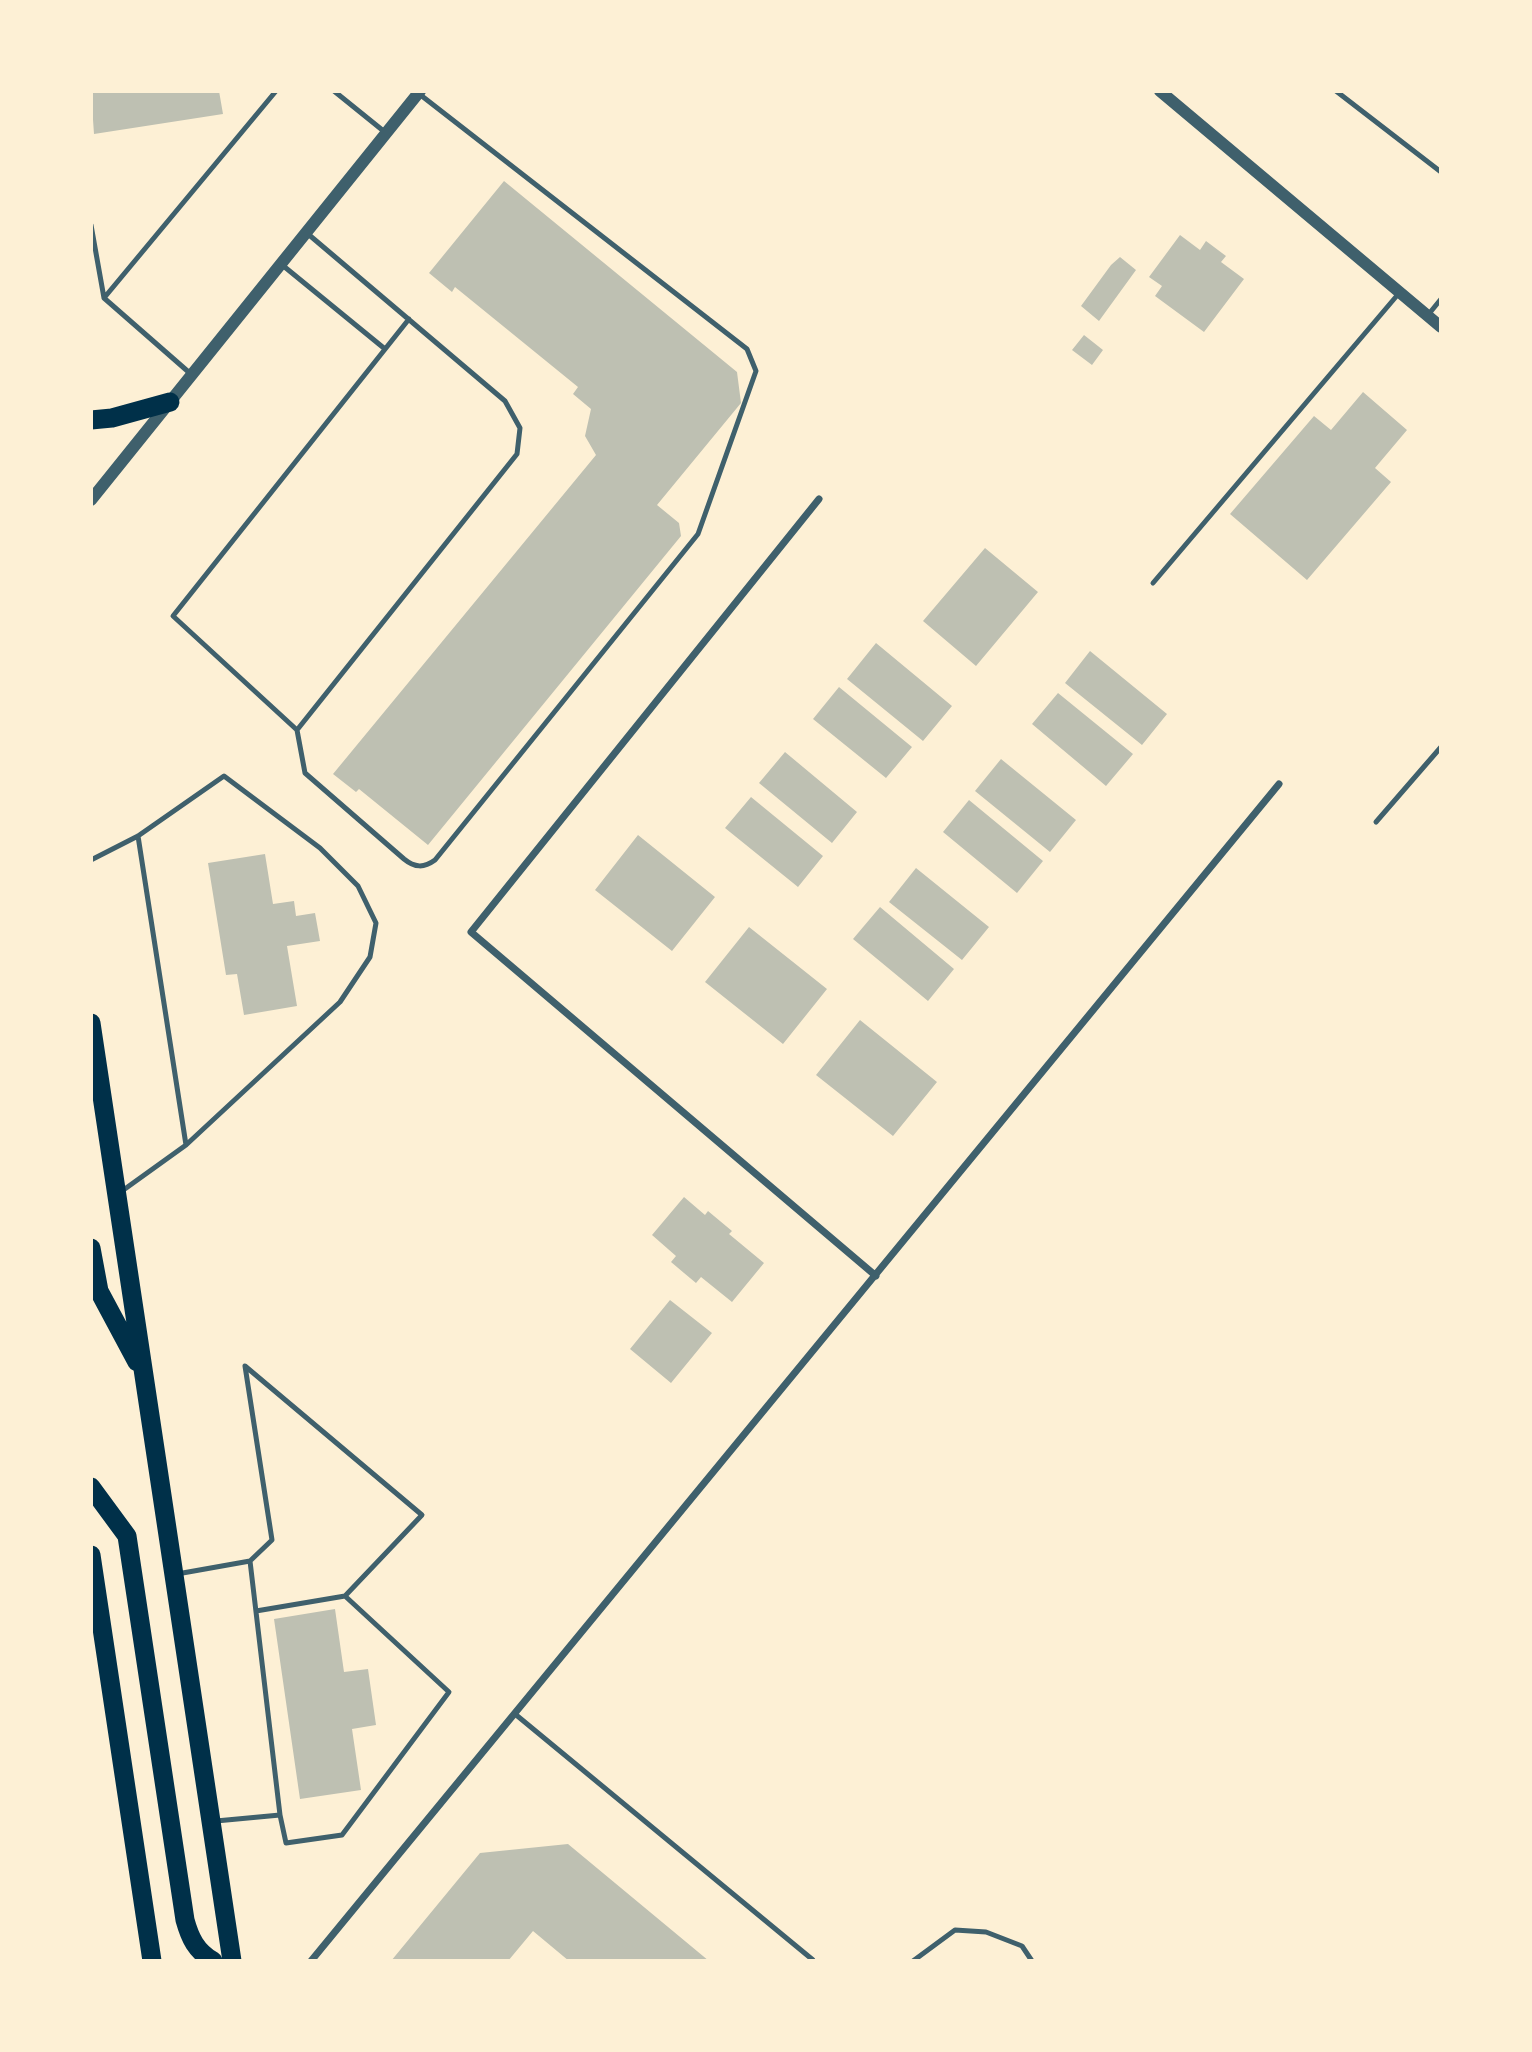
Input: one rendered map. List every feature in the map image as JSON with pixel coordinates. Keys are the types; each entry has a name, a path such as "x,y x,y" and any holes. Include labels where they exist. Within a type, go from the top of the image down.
{"highway":[{"path":"91,420 112,418 170,402"},
{"path":"91,1023 232,1961"},
{"path":"91,1248 99,1291 144,1375"},
{"path":"91,1487 127,1536 185,1920 190,1939 198,1950 214,1961"},
{"path":"91,1555 152,1961"}],"street":[{"path":"1160,91 1441,327"},
{"path":"91,500 419,92"},
{"path":"819,499 471,932 876,1276"},
{"path":"311,1961 1279,784"}],"lane":[{"path":"104,298 276,91"},
{"path":"334,91 386,133"},
{"path":"1336,91 1441,172"},
{"path":"409,319 173,615 297,730 305,773 412,865 421,867 435,860 698,534 756,371 747,349 419,92"},
{"path":"91,225 104,298 192,375"},
{"path":"297,730 517,454 520,428 505,401 306,232"},
{"path":"281,264 385,349"},
{"path":"1153,583 1400,292"},
{"path":"1428,316 1441,299"},
{"path":"1376,822 1441,747"},
{"path":"91,860 138,836 224,776 320,848 358,886 376,923 370,957 340,1002 186,1145 116,1194"},
{"path":"138,836 186,1145"},
{"path":"173,1575 250,1561 272,1540 245,1366 422,1515 345,1596 256,1611"},
{"path":"250,1561 280,1815 286,1843 342,1835 449,1692 345,1596"},
{"path":"515,1714 813,1960 821,1961"},
{"path":"210,1821 280,1815"},
{"path":"913,1961 955,1930 986,1931 1022,1946 1032,1961"}],"building":[{"path":"91,91 219,91 223,114 94,134"},
{"path":"504,181 737,372 741,403 657,505 679,523 681,536 428,845 359,789 356,792 333,774 596,455 585,436 591,409 573,394 578,387 455,287 452,292 429,273"},
{"path":"1180,235 1200,250 1206,241 1226,256 1221,262 1244,279 1204,332 1155,296 1162,286 1149,277"},
{"path":"1120,257 1136,270 1099,321 1081,306"},
{"path":"1084,335 1103,350 1092,365 1072,350"},
{"path":"1363,392 1407,430 1375,468 1391,482 1307,580 1230,514 1314,416 1331,430"},
{"path":"985,548 1038,592 976,666 923,621"},
{"path":"876,643 952,706 923,741 847,679"},
{"path":"1090,651 1167,714 1142,745 1065,683"},
{"path":"839,687 912,747 886,778 813,719"},
{"path":"1058,693 1133,754 1106,786 1032,724"},
{"path":"785,752 857,812 832,843 759,783"},
{"path":"1001,759 1076,820 1050,852 975,791"},
{"path":"751,797 823,856 798,887 725,828"},
{"path":"969,800 1043,861 1017,893 943,832"},
{"path":"638,835 715,897 672,951 595,890"},
{"path":"265,854 273,904 294,901 296,916 315,913 320,941 287,946 297,1006 244,1015 237,974 226,975 208,863"},
{"path":"916,868 989,927 962,960 889,902"},
{"path":"880,907 954,969 928,1001 853,939"},
{"path":"749,927 827,989 783,1044 705,982"},
{"path":"860,1020 937,1082 893,1136 816,1075"},
{"path":"684,1197 705,1215 708,1211 732,1231 729,1234 764,1263 732,1302 701,1277 696,1283 684,1273 671,1262 676,1256 652,1235"},
{"path":"670,1300 712,1333 671,1383 630,1349"},
{"path":"335,1609 344,1672 368,1669 376,1725 352,1729 361,1790 300,1799 274,1619"},
{"path":"568,1844 709,1961 569,1961 533,1931 508,1961 391,1961 480,1853"}]}
